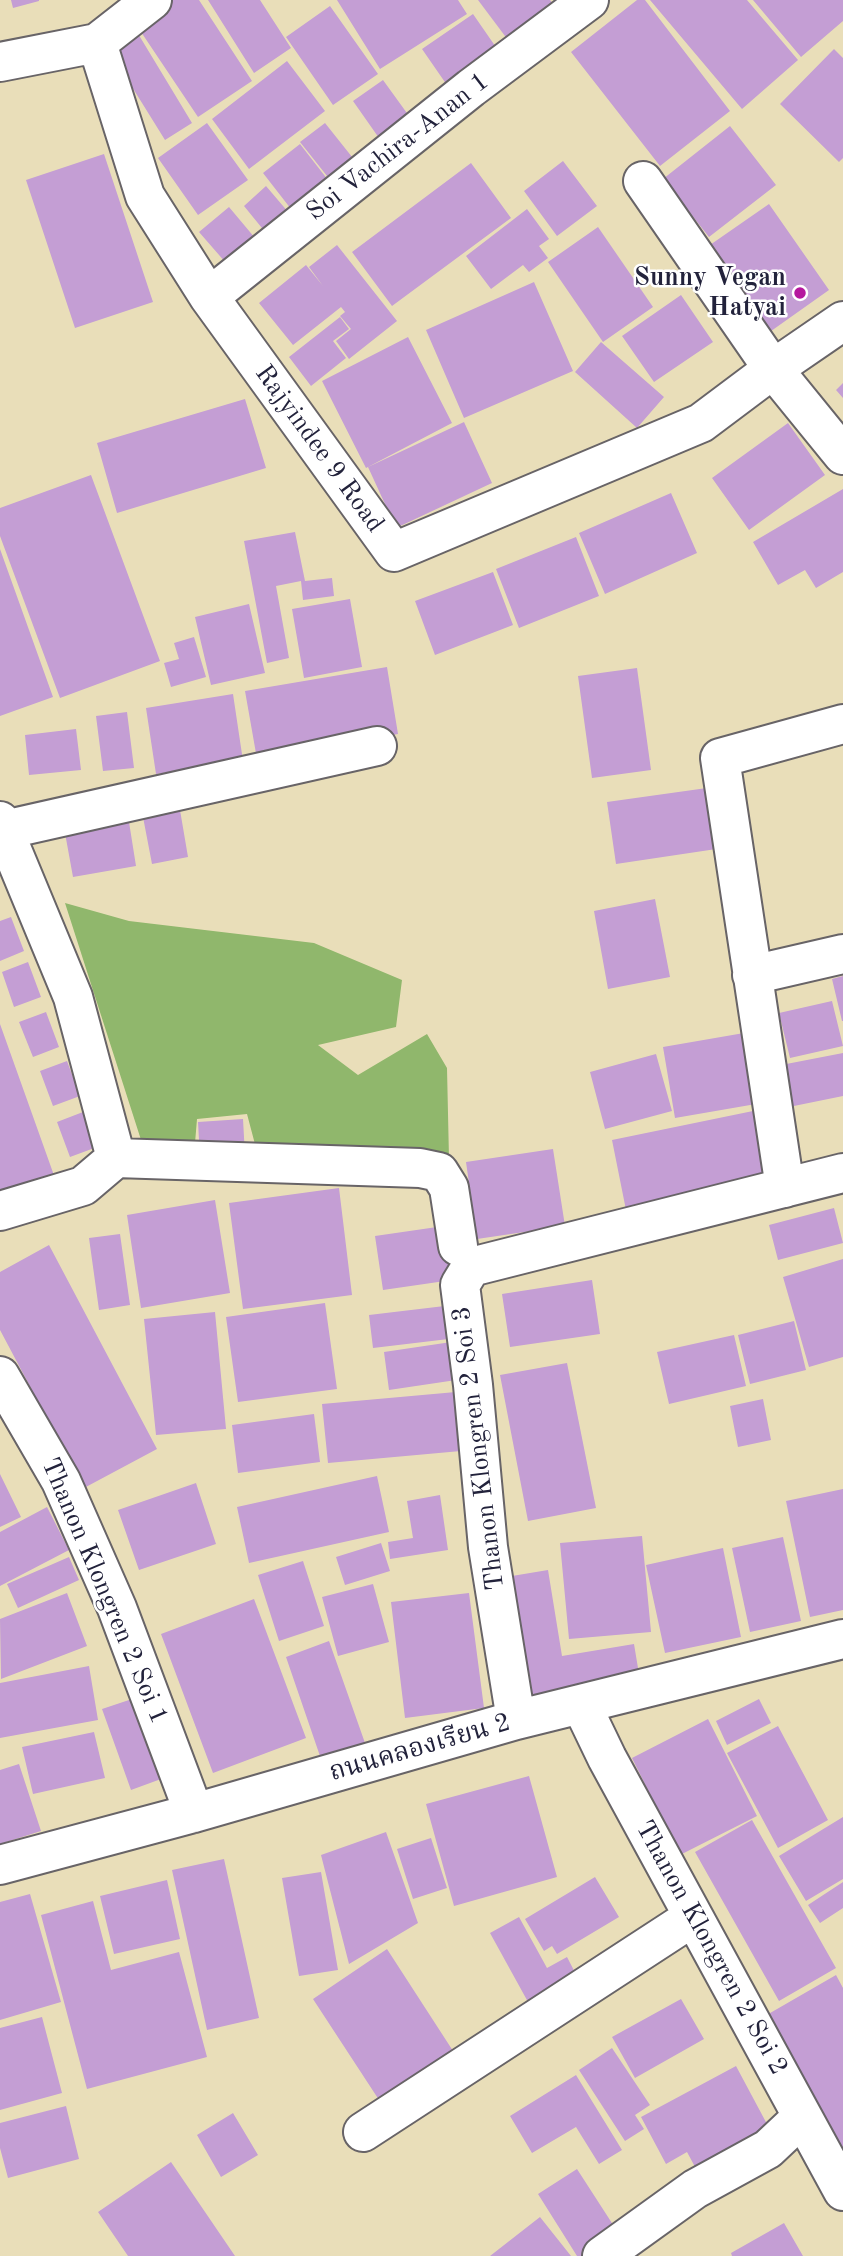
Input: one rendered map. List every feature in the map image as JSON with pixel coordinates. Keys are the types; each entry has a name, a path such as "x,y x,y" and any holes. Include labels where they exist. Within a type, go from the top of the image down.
{"street":[{"path":"0,62 97,43 152,0"},
{"name":"Soi Vachira-Anan 1","path":"209,298 471,88 589,0"},
{"name":"Rajyindee 9 Road","path":"97,43 145,196 209,298 394,552 701,423 843,321"},
{"path":"643,181 773,369 843,455"},
{"path":"785,1188 720,758 843,724"},
{"path":"116,1158 74,997 2,825 377,746"},
{"path":"751,975 843,954"},
{"path":"0,1210 83,1186 116,1158 420,1168 439,1172 449,1188 458,1246"},
{"name":"Thanon Klongren 2 Soi 3","path":"516,1720 488,1547 473,1385 460,1285 471,1268 843,1173"},
{"name":"Thanon Klongren 2 Soi 1","path":"0,1376 61,1480 117,1608 194,1813"},
{"name":"ถนนคลองเรียน 2","path":"0,1865 194,1813 516,1720 841,1644"},
{"name":"Thanon Klongren 2 Soi 2","path":"581,1704 607,1758 843,2191"},
{"path":"363,2132 694,1917"},
{"path":"602,2256 695,2189 768,2149 802,2117"}],"green space":[{"path":"65,903 129,921 314,943 402,980 396,1027 318,1045 358,1075 427,1034 447,1068 449,1159 256,1148 247,1114 197,1119 195,1143 142,1143"}],"building":[{"path":"11,0 39,0 39,1 13,8"},
{"path":"169,0 199,0 252,81 198,117 135,23"},
{"path":"208,0 260,0 291,48 254,73"},
{"path":"337,0 458,0 467,14 380,69"},
{"path":"478,0 550,0 554,5 508,40"},
{"path":"637,0 645,0 730,111 660,166 571,52"},
{"path":"650,0 747,0 798,60 742,109"},
{"path":"753,0 843,0 843,21 801,57"},
{"path":"330,6 378,74 333,105 286,37"},
{"path":"473,14 500,53 449,88 422,49"},
{"path":"134,27 192,123 165,140 106,45"},
{"path":"834,49 843,58 843,158 839,162 780,104"},
{"path":"287,61 325,111 249,169 212,119"},
{"path":"383,80 417,127 386,148 353,101"},
{"path":"207,123 248,180 198,215 158,158"},
{"path":"325,123 360,167 335,186 300,142"},
{"path":"730,126 776,185 709,237 663,179"},
{"path":"300,144 335,189 298,218 263,173"},
{"path":"104,154 153,302 75,328 26,180"},
{"path":"563,161 597,206 557,236 524,191"},
{"path":"471,163 511,218 392,306 352,252"},
{"path":"266,186 289,213 266,233 244,206"},
{"path":"769,204 829,290 757,341 697,254"},
{"path":"229,207 255,238 226,263 199,232"},
{"path":"527,209 549,239 539,246 548,258 529,272 523,265 491,289 466,256"},
{"path":"598,227 653,307 603,342 548,262"},
{"path":"337,245 397,321 349,359 336,341 351,329 340,316 345,312 341,307 293,345 259,303 306,265 323,286 309,267"},
{"path":"534,282 573,371 464,418 426,330"},
{"path":"681,295 713,342 654,382 622,336"},
{"path":"340,317 349,329 333,341 346,358 311,386 289,357"},
{"path":"408,337 452,423 366,468 322,381"},
{"path":"601,342 664,397 637,428 575,372"},
{"path":"843,383 843,398 836,390"},
{"path":"245,399 266,468 117,513 97,443"},
{"path":"464,422 492,483 396,528 368,467"},
{"path":"788,423 825,475 749,530 712,478"},
{"path":"91,475 160,661 60,698 0,536 0,508"},
{"path":"843,489 843,572 816,588 805,570 778,585 753,542"},
{"path":"671,493 697,553 605,594 579,533"},
{"path":"295,532 305,581 332,578 334,596 303,600 301,581 276,586 289,658 267,663 244,541"},
{"path":"576,537 599,596 519,628 496,569"},
{"path":"0,549 53,697 0,716"},
{"path":"493,572 513,625 435,655 415,601"},
{"path":"350,599 362,667 304,678 292,609"},
{"path":"249,604 265,673 211,685 195,617"},
{"path":"194,637 206,677 171,687 164,663 179,659 174,643"},
{"path":"387,667 398,734 257,759 245,691"},
{"path":"637,668 651,770 592,778 578,676"},
{"path":"233,694 243,761 156,774 146,708"},
{"path":"127,712 134,768 103,771 96,716"},
{"path":"76,729 81,770 29,775 25,735"},
{"path":"714,787 723,848 616,864 607,802"},
{"path":"180,810 188,857 152,864 143,817"},
{"path":"129,822 136,866 73,877 65,833"},
{"path":"655,899 670,977 608,989 594,911"},
{"path":"11,917 24,951 0,961 0,921"},
{"path":"28,962 41,997 14,1007 2,972"},
{"path":"843,976 843,1021 842,1021 832,979"},
{"path":"832,1001 843,1046 790,1058 779,1013"},
{"path":"46,1012 59,1047 33,1057 19,1022"},
{"path":"0,1024 56,1181 0,1200"},
{"path":"744,1033 756,1104 675,1118 663,1047"},
{"path":"843,1053 843,1096 784,1108 776,1066"},
{"path":"656,1054 672,1111 605,1129 590,1072"},
{"path":"67,1061 80,1096 53,1106 40,1071"},
{"path":"753,1111 767,1180 626,1210 612,1140"},
{"path":"83,1112 97,1147 70,1157 57,1122"},
{"path":"243,1119 245,1155 200,1158 198,1122"},
{"path":"553,1149 565,1226 477,1239 466,1162"},
{"path":"339,1188 352,1295 243,1309 229,1203"},
{"path":"215,1200 230,1293 141,1308 127,1215"},
{"path":"834,1208 843,1243 778,1260 769,1225"},
{"path":"444,1226 452,1280 383,1290 375,1236"},
{"path":"120,1234 130,1305 99,1310 89,1238"},
{"path":"49,1245 157,1449 84,1488 0,1330 0,1272"},
{"path":"843,1259 843,1357 809,1367 783,1277"},
{"path":"592,1280 600,1334 510,1347 502,1294"},
{"path":"325,1303 337,1389 238,1402 226,1317"},
{"path":"453,1305 457,1338 373,1348 369,1315"},
{"path":"215,1312 226,1429 156,1435 144,1319"},
{"path":"794,1321 806,1370 750,1384 738,1335"},
{"path":"734,1335 746,1386 669,1404 657,1352"},
{"path":"458,1341 463,1379 389,1390 384,1352"},
{"path":"567,1363 596,1508 528,1521 500,1375"},
{"path":"467,1391 472,1450 328,1463 322,1404"},
{"path":"763,1399 771,1440 738,1447 730,1406"},
{"path":"314,1414 320,1462 238,1473 232,1425"},
{"path":"0,1474 21,1517 0,1527"},
{"path":"377,1476 389,1532 249,1563 237,1507"},
{"path":"196,1483 216,1544 139,1570 118,1510"},
{"path":"843,1489 843,1610 810,1617 786,1501"},
{"path":"440,1495 448,1550 390,1559 388,1542 413,1538 407,1501"},
{"path":"47,1507 69,1550 0,1586 0,1532"},
{"path":"642,1536 651,1632 569,1639 560,1543"},
{"path":"783,1537 801,1621 750,1632 732,1548"},
{"path":"381,1543 390,1571 345,1585 336,1557"},
{"path":"723,1548 741,1637 665,1653 646,1565"},
{"path":"69,1557 79,1580 18,1608 7,1584"},
{"path":"303,1561 324,1626 279,1641 258,1575"},
{"path":"548,1570 562,1656 634,1644 640,1680 531,1697 512,1576"},
{"path":"373,1584 389,1642 338,1656 322,1597"},
{"path":"67,1593 87,1646 1,1679 0,1619"},
{"path":"469,1593 484,1708 405,1718 391,1602"},
{"path":"254,1599 306,1738 213,1773 161,1634"},
{"path":"329,1641 365,1743 321,1759 286,1657"},
{"path":"89,1666 98,1720 0,1738 0,1683"},
{"path":"132,1699 161,1779 131,1790 102,1709"},
{"path":"759,1699 771,1723 727,1745 716,1721"},
{"path":"708,1719 757,1816 680,1855 632,1758"},
{"path":"778,1726 828,1820 778,1848 727,1753"},
{"path":"94,1732 105,1778 33,1794 22,1747"},
{"path":"19,1764 41,1831 0,1844 0,1770"},
{"path":"529,1776 557,1877 454,1906 426,1804"},
{"path":"843,1817 843,1879 806,1901 779,1856"},
{"path":"752,1820 836,1968 779,2001 695,1852"},
{"path":"386,1832 418,1923 349,1964 321,1855"},
{"path":"431,1838 447,1888 413,1899 397,1849"},
{"path":"224,1859 259,2018 207,2030 172,1870"},
{"path":"321,1872 338,1970 299,1976 282,1878"},
{"path":"595,1877 619,1917 557,1954 552,1946 544,1951 525,1919"},
{"path":"167,1880 180,1939 114,1954 100,1896"},
{"path":"843,1882 843,1908 820,1923 808,1905"},
{"path":"30,1894 61,2002 0,2020 0,1902"},
{"path":"93,1901 111,1970 179,1952 207,2057 87,2089 41,1915"},
{"path":"519,1917 547,1968 567,1957 581,1984 533,2011 490,1933"},
{"path":"387,1949 455,2054 381,2103 313,1999"},
{"path":"836,1975 843,1988 843,2168 758,2020"},
{"path":"681,1999 704,2039 635,2078 612,2037"},
{"path":"42,2017 62,2093 0,2110 0,2028"},
{"path":"612,2048 650,2105 635,2115 644,2129 625,2141 579,2070"},
{"path":"736,2066 775,2139 701,2178 687,2152 666,2164 641,2117"},
{"path":"576,2075 622,2150 599,2164 576,2127 532,2153 510,2116"},
{"path":"66,2106 79,2159 8,2178 0,2148 0,2123"},
{"path":"233,2113 258,2155 221,2177 197,2135"},
{"path":"171,2162 235,2256 128,2256 98,2212"},
{"path":"577,2169 619,2234 585,2256 577,2256 538,2194"},
{"path":"540,2217 571,2256 490,2256"},
{"path":"784,2223 803,2256 732,2256 731,2253"}],"place":[{"name":"Sunny Vegan Hatyai","path":"800,293"}]}
